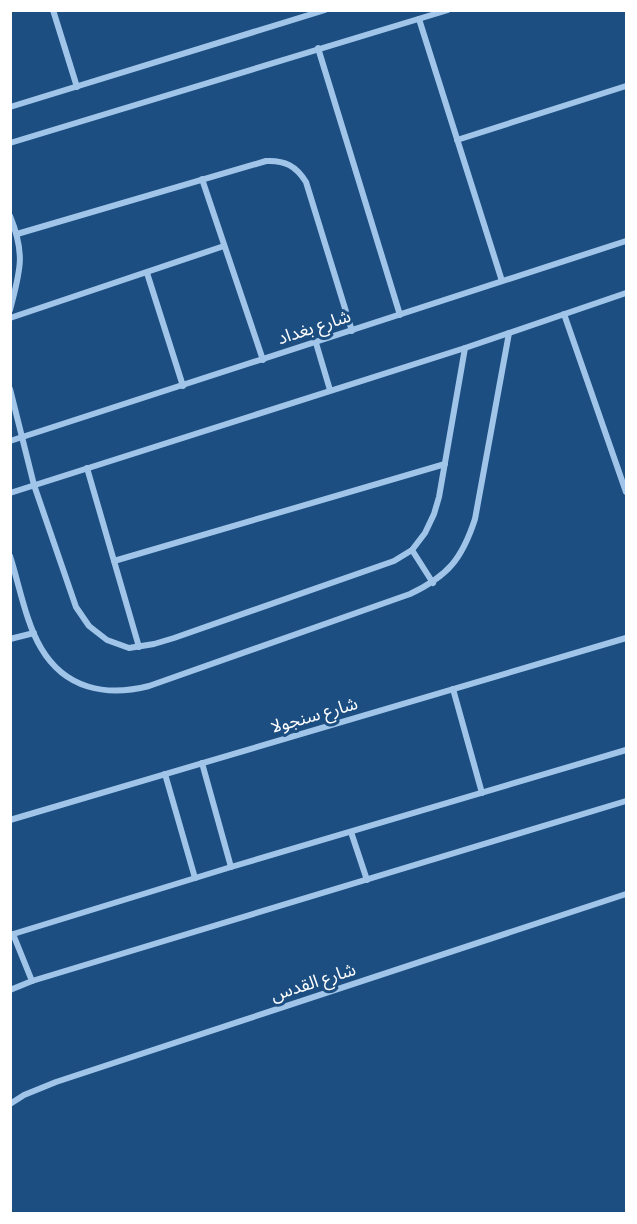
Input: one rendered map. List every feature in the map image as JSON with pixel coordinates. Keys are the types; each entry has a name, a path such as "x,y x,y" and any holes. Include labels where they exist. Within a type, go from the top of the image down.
{"street":[{"path":"53,10 77,87"},
{"path":"10,107 325,10"},
{"path":"10,142 448,10"},
{"path":"419,19 502,281"},
{"path":"318,48 400,315"},
{"path":"457,140 627,86"},
{"path":"14,230 266,161 278,160 290,164 300,172 306,182 352,331"},
{"path":"202,179 263,360"},
{"path":"10,216 21,265 10,310"},
{"name":"شارع بغداد","path":"10,441 627,241"},
{"path":"10,318 224,246"},
{"path":"147,273 183,386"},
{"path":"10,493 465,348 627,293"},
{"path":"564,314 623,472 627,492"},
{"path":"10,556 33,633 53,665 70,678 88,687 108,692 129,691 149,686 410,594 433,583 453,566 467,544 475,519 509,333"},
{"path":"316,343 330,390"},
{"path":"10,389 34,485 76,607 89,626 107,640 129,648 174,638 394,561 412,550 426,533 434,514 465,348"},
{"path":"114,561 445,464"},
{"path":"87,468 139,647"},
{"path":"412,550 433,583"},
{"path":"10,639 33,633"},
{"name":"شارع سنجولا","path":"10,820 627,638"},
{"path":"453,690 482,793"},
{"path":"32,981 12,934 627,750"},
{"path":"202,763 231,867"},
{"path":"165,774 195,878"},
{"path":"10,990 32,981 627,801"},
{"path":"351,832 367,880"},
{"name":"شارع القدس","path":"10,1104 24,1095 56,1082 627,894"}]}
